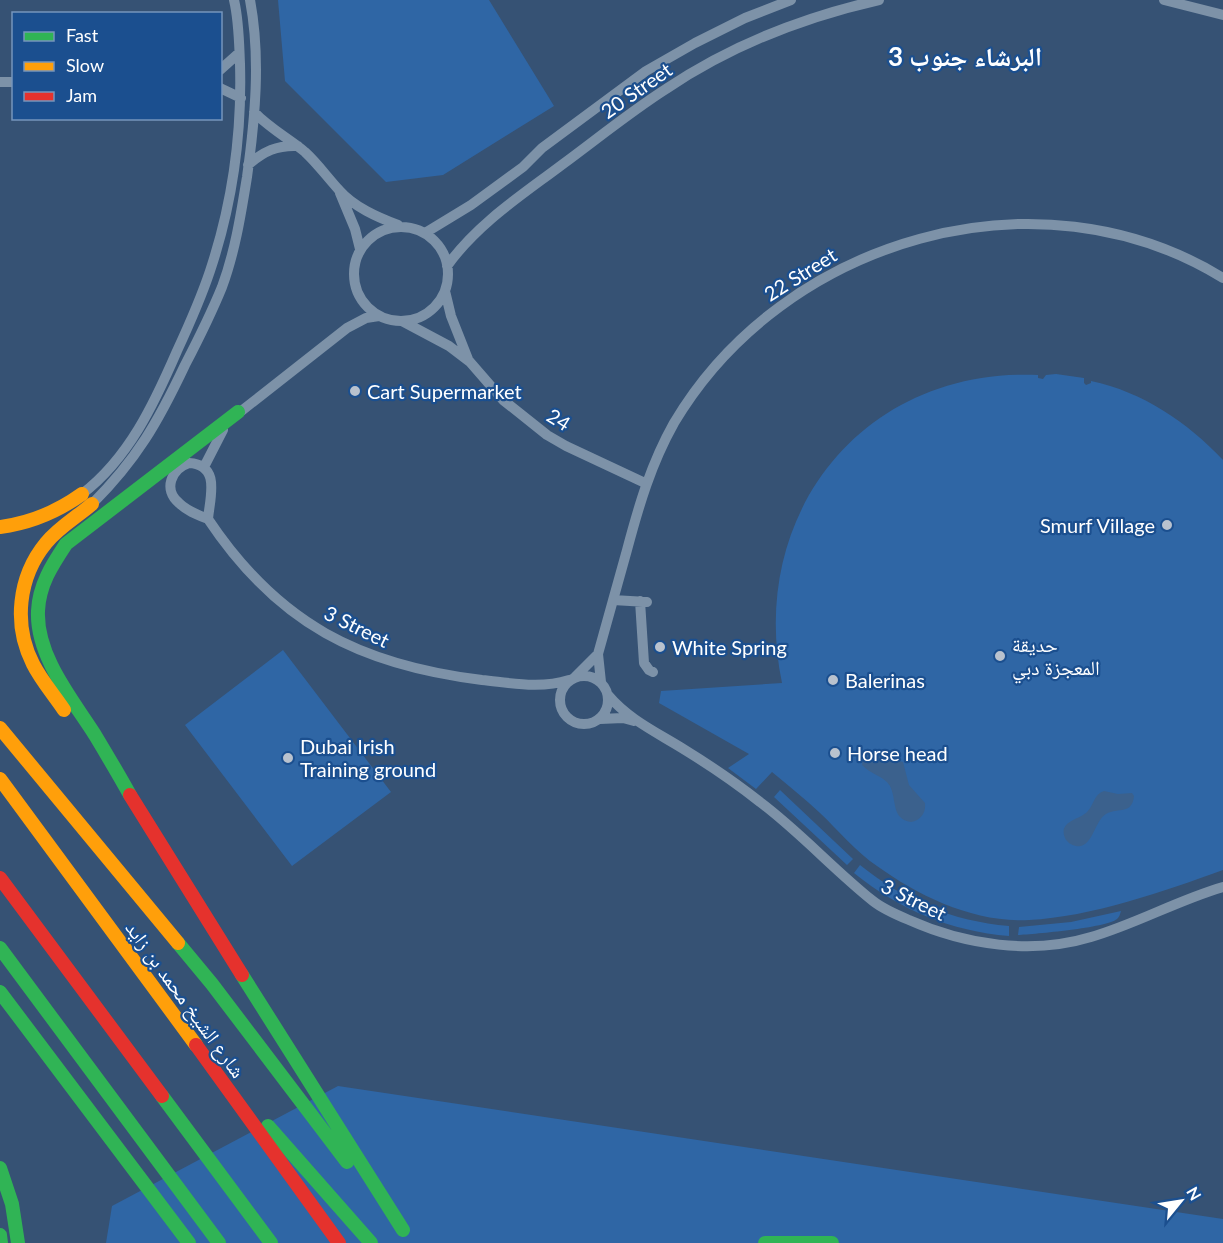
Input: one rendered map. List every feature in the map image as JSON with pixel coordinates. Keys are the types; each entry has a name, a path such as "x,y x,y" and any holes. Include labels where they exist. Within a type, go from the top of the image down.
{"main road":[{"path":"238,412 66,544 54,560 42,588 38,619 40,639 47,658 134,803 403,1230"},
{"path":"0,527 27,522 87,499"},
{"path":"87,499 37,556 29,570 21,601 22,633 29,656 41,676 100,761 134,803"},
{"path":"0,728 212,984 361,1180 414,1243"},
{"name":"شارع الشيخ محمد بن زايد","path":"0,779 339,1243"},
{"path":"0,878 271,1243"},
{"path":"0,948 219,1243"},
{"path":"0,992 189,1243"},
{"path":"195,1043 371,1243"},
{"path":"53,1063 172,1243"},
{"path":"0,1168 12,1204 18,1243"},
{"path":"0,1235 1,1243"},
{"path":"765,1243 832,1243"}],"street":[{"path":"87,499 148,415 210,271 224,222 235,167 241,98 234,0"},
{"path":"87,499 113,484 148,437 210,315 222,286 239,226 254,112 256,51 250,0"},
{"name":"20 Street","path":"425,233 471,205 523,167 542,148 646,71 745,18 791,0"},
{"name":"20 Street","path":"447,266 470,237 498,212 666,88 755,40 802,21 879,0"},
{"path":"1164,0 1223,15"},
{"path":"222,68 239,53"},
{"path":"222,89 241,98"},
{"path":"254,112 269,127 298,146 327,174 339,190 358,206 380,218 425,233 440,247 447,266 448,279 445,291 435,307 420,317 402,321 379,316 367,306 358,294 353,279 354,263 360,249 371,236 386,228 403,226"},
{"path":"248,165 259,155 271,149 298,146"},
{"path":"339,190 360,249"},
{"name":"22 Street","path":"601,682 598,654 645,483 662,447 688,402 720,361 750,331 788,299 837,270 890,248 938,234 979,227 1021,224 1060,225 1107,233 1148,244 1188,260 1223,278"},
{"name":"24","path":"445,291 456,332 470,362"},
{"path":"208,519 211,479 204,467 217,439 238,412 340,333 366,318 379,316"},
{"name":"24","path":"402,321 449,346 470,362 503,400 547,435 645,483"},
{"name":"3 Street","path":"204,467 196,463 181,465 171,476 171,492 179,504 208,519 239,561 267,590 289,609 322,631 357,650 396,663 445,675 533,686 551,685 572,679"},
{"path":"613,600 644,602 644,663 653,672"},
{"name":"22 Street","path":"572,679 598,654"},
{"path":"589,676 601,682 608,695 607,708 600,719 589,724 577,723 563,713 560,694 572,679 589,676"},
{"name":"3 Street","path":"533,686 560,701"},
{"name":"3 Street","path":"608,695 638,722 686,750 776,814 875,903 906,919 947,934 972,941 1006,945 1066,943 1110,931 1223,887"},
{"name":"3 Street","path":"600,719 623,718 638,722"}],"shaded area":[{"path":"278,0 489,0 554,106 443,175 386,182 285,81"},
{"name":"حديقة المعجزة دبي","path":"1038,375 1038,378 1043,379 1046,375 1084,378 1086,385 1091,381 1110,386 1146,401 1179,421 1223,460 1223,870 1152,894 1077,914 1053,918 1009,920 949,906 911,888 869,860 772,772 756,789 728,768 749,754 659,703 661,691 782,683 776,621 783,563 801,510 831,463 871,425 919,396 975,379"},
{"name":"Dubai Irish Training ground","path":"283,650 391,792 292,866 185,725"},
{"path":"868,753 903,762 909,785 925,803 925,810 920,818 911,822 900,817 890,786 862,765 863,758"},
{"path":"780,790 853,859 847,865 774,797"},
{"path":"1104,791 1118,794 1132,793 1133,802 1124,810 1106,814 1090,839 1082,846 1071,844 1065,838 1064,828 1087,812 1098,795"},
{"path":"860,865 894,889 930,907 968,919 1009,926 1009,936 947,924 908,908 889,898 854,873"},
{"path":"1121,911 1117,919 1099,925 1018,935 1019,927 1071,922"},
{"path":"338,1086 1223,1219 1223,1243 106,1243 112,1206"}],"traffic: fast":[{"path":"130,795 49,661 39,628 38,611 41,593 51,568 66,544 238,412"},
{"path":"178,943 212,984 347,1162"},
{"path":"0,948 219,1243"},
{"path":"242,975 403,1230"},
{"path":"0,992 189,1243"},
{"path":"162,1096 271,1243"},
{"path":"268,1126 371,1243"},
{"path":"0,1168 12,1204 18,1243"},
{"path":"0,1235 1,1243"},
{"path":"765,1243 832,1243"}],"traffic: slow":[{"path":"0,527 43,516 82,494"},
{"path":"64,710 40,676 27,649 21,618 24,586 29,571 46,543 62,527 92,504"},
{"path":"0,728 178,943"},
{"path":"0,779 196,1045"}],"traffic: jam":[{"path":"130,795 242,975"},
{"path":"0,878 162,1096"},
{"path":"196,1045 339,1243"}],"place":[{"name":"Cart Supermarket","path":"355,391"},
{"name":"Smurf Village","path":"1167,525"},
{"name":"White Spring","path":"660,647"},
{"name":"حديقة المعجزة دبي","path":"1000,656"},
{"name":"Balerinas","path":"833,680"},
{"name":"Horse head","path":"835,753"},
{"name":"Dubai Irish Training ground","path":"288,758"}],"district":[{"name":"البرشاء جنوب 3","path":"965,56"}]}
